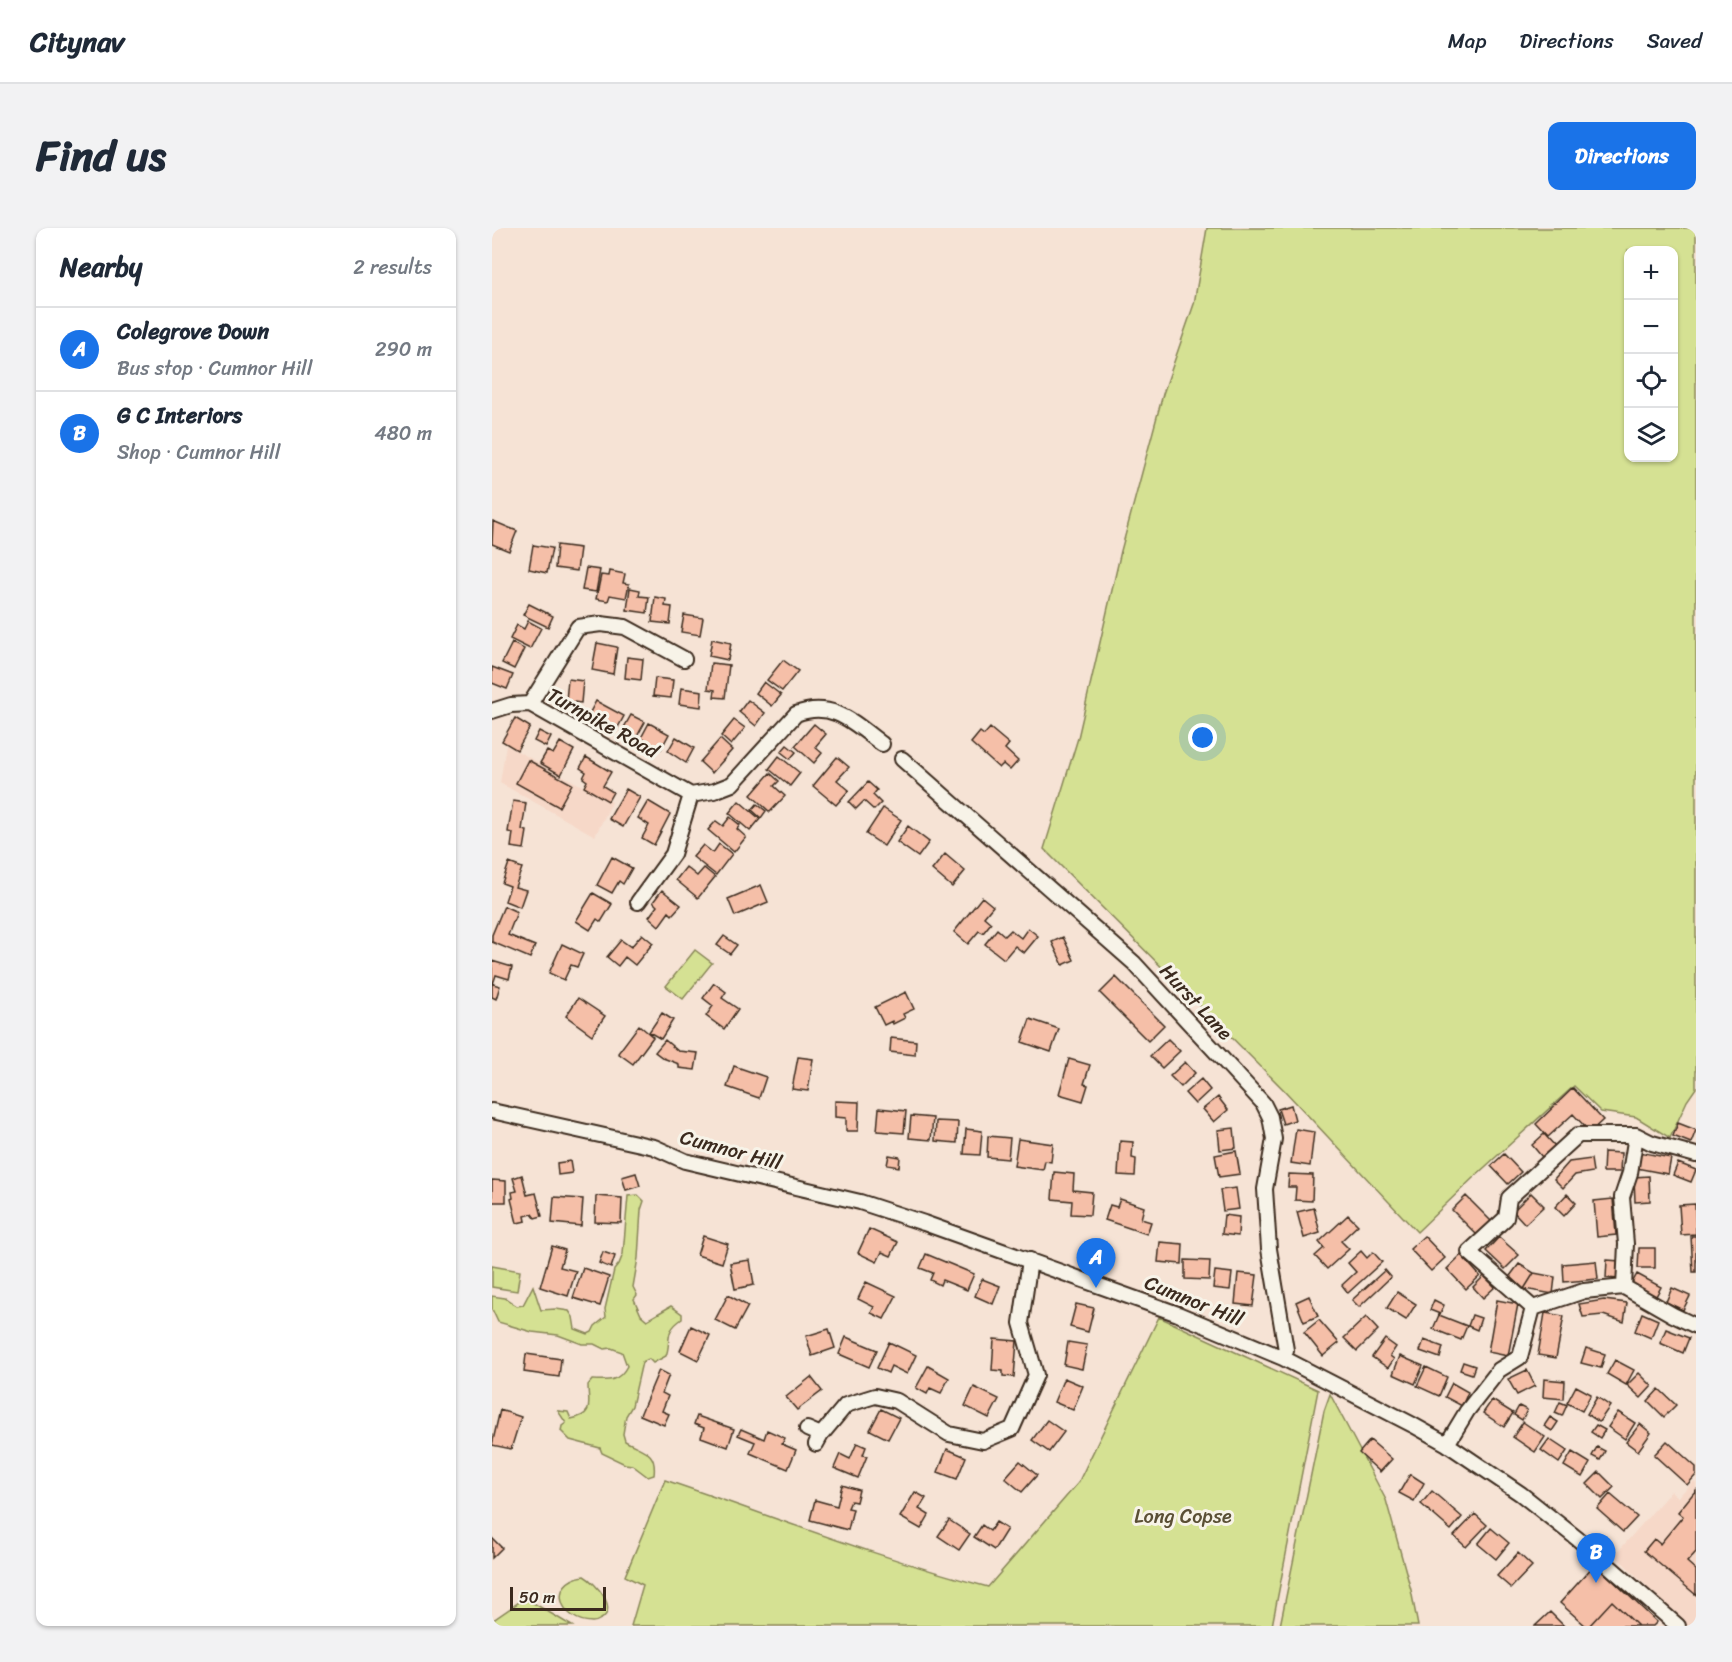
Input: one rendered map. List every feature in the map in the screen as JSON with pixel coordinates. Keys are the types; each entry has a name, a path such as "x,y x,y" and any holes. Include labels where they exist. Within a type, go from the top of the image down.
{"street":[{"path":"530,704 578,627 601,624 625,627 684,659"},
{"name":"Turnpike Road","path":"492,711 511,705 530,704 691,795"},
{"path":"638,902 673,854 691,795 714,791 732,784 796,714 809,709 828,710 847,717 882,744"},
{"name":"Hurst Lane","path":"902,759 1134,963 1263,1103 1270,1117 1274,1139 1265,1189 1269,1249 1286,1350 1283,1358"},
{"name":"Cumnor Hill","path":"492,1111 654,1146 685,1161 860,1202 1178,1314 1283,1358 1447,1444 1521,1494 1579,1540 1675,1625"},
{"path":"1533,1308 1469,1252 1506,1218 1509,1198 1578,1135 1636,1135 1652,1143 1696,1155"},
{"path":"1624,1287 1626,1244 1622,1197 1630,1173 1636,1135"},
{"path":"807,1429 819,1440 846,1405 876,1396 897,1401 949,1434 983,1441 1012,1429 1036,1375 1022,1323 1030,1260"},
{"path":"1533,1308 1584,1291 1624,1287 1673,1316 1696,1326"},
{"path":"1447,1444 1467,1411 1499,1370 1520,1357 1533,1308"}],"shaded area":[{"path":"506,745 612,802 595,836 500,783"},
{"path":"1694,1481 1696,1483 1696,1626 1687,1626 1615,1555 1671,1491 1678,1497"}],"green space":[{"path":"1207,228 1696,228 1696,1088 1687,1101 1670,1138 1636,1117 1601,1112 1574,1086 1417,1232 1284,1090 1044,849 1078,738 1121,551 1163,394 1194,304"},
{"path":"695,950 712,963 683,999 666,986"},
{"path":"638,1195 644,1201 641,1210 638,1258 633,1287 637,1295 634,1299 641,1315 647,1320 671,1306 682,1314 682,1319 670,1332 666,1356 653,1363 649,1359 642,1362 632,1406 626,1416 623,1434 625,1441 643,1450 651,1456 653,1461 654,1475 648,1477 632,1465 602,1453 600,1448 570,1440 561,1431 562,1426 566,1423 558,1411 568,1412 571,1419 584,1415 589,1407 588,1385 592,1380 617,1378 627,1366 622,1352 498,1322 492,1309 492,1296 505,1298 517,1306 523,1305 533,1286 541,1310 569,1311 573,1317 575,1329 588,1334 592,1332 595,1326 606,1317 605,1309 614,1270 623,1254 628,1196"},
{"path":"492,1266 520,1271 517,1291 492,1287"},
{"name":"Long Copse","path":"1159,1317 1318,1390 1272,1626 631,1626 643,1585 625,1576 665,1480 866,1550 988,1587 1078,1483"},
{"path":"1330,1394 1386,1500 1411,1590 1418,1626 1280,1626 1324,1411"},
{"path":"584,1576 594,1584 607,1603 606,1615 595,1622 581,1620 572,1615 565,1609 562,1601 565,1586 572,1580"},
{"path":"525,1598 572,1626 492,1626 492,1621"}],"building":[{"path":"493,521 517,531 509,551 492,544"},
{"path":"533,545 552,548 547,573 529,569"},
{"path":"557,545 580,548 577,571 555,568"},
{"path":"586,568 600,570 596,592 582,590"},
{"path":"610,571 625,574 623,583 629,584 626,598 610,595 608,601 596,599 601,575 609,576"},
{"path":"630,588 640,590 639,596 649,597 647,613 627,610"},
{"path":"655,597 666,599 665,606 672,607 670,624 652,622"},
{"path":"529,604 553,616 548,627 523,615"},
{"path":"684,615 703,618 700,635 681,632"},
{"path":"528,621 541,628 530,649 510,639 517,625 524,629"},
{"path":"712,639 731,643 728,660 709,656"},
{"path":"512,643 524,649 514,669 502,663"},
{"path":"597,643 617,647 613,674 592,670"},
{"path":"627,657 643,659 641,680 625,678"},
{"path":"783,660 798,671 782,691 767,680"},
{"path":"711,663 729,665 725,698 714,697 715,690 708,689"},
{"path":"492,667 513,675 507,689 492,683"},
{"path":"655,678 673,680 671,698 653,696"},
{"path":"568,679 583,681 581,703 566,701"},
{"path":"764,682 781,695 772,706 756,693"},
{"path":"681,688 702,691 701,707 679,704"},
{"path":"748,700 765,713 756,726 739,712"},
{"path":"596,701 624,716 616,731 588,716"},
{"path":"631,715 645,722 635,740 621,733"},
{"path":"515,718 530,727 517,750 502,741"},
{"path":"734,720 745,728 731,745 721,736"},
{"path":"649,723 669,734 661,749 641,738"},
{"path":"814,724 826,734 815,747 822,753 814,763 795,746"},
{"path":"990,728 1009,744 1005,749 1018,761 1010,770 1003,764 999,768 971,743 980,732 984,735"},
{"path":"539,731 551,737 546,747 534,741"},
{"path":"676,737 694,748 686,763 668,751"},
{"path":"720,739 732,750 712,773 700,762"},
{"path":"560,742 574,750 561,775 540,763 547,751 553,754"},
{"path":"787,745 796,752 790,759 781,752"},
{"path":"779,756 800,773 790,786 769,769"},
{"path":"586,757 611,772 603,786 613,792 608,801 584,787 587,781 583,778 586,772 580,768"},
{"path":"837,757 849,767 837,780 849,790 836,805 813,786"},
{"path":"528,760 572,784 559,807 516,783"},
{"path":"770,773 779,781 774,786 785,796 770,812 751,795"},
{"path":"868,782 877,790 873,795 881,803 874,810 864,801 856,809 849,802"},
{"path":"626,789 640,797 623,827 609,819"},
{"path":"513,801 526,803 522,830 527,831 524,849 511,847 513,833 508,832"},
{"path":"648,801 670,814 654,845 642,838 649,825 638,818"},
{"path":"739,801 760,819 750,831 729,813"},
{"path":"757,804 766,811 761,818 752,810"},
{"path":"883,808 901,820 884,846 866,834"},
{"path":"730,817 740,825 737,829 746,837 734,852 708,830 716,821 723,826"},
{"path":"908,826 929,842 918,857 897,842"},
{"path":"719,844 732,854 716,875 693,857 703,845 713,853"},
{"path":"945,854 965,871 952,887 932,870"},
{"path":"612,857 632,868 623,884 619,881 612,893 597,885"},
{"path":"509,863 522,868 515,887 526,890 520,907 505,901 510,886 502,883"},
{"path":"686,867 697,876 704,868 715,877 698,898 676,880"},
{"path":"761,885 768,902 735,916 728,899"},
{"path":"662,890 681,905 672,915 669,912 659,926 649,917 657,906 653,902"},
{"path":"593,893 612,904 601,922 597,919 590,930 576,921"},
{"path":"982,897 993,906 984,917 991,923 983,933 979,931 968,944 954,932"},
{"path":"504,906 517,912 508,935 535,946 530,958 492,942 492,935"},
{"path":"1028,928 1038,936 1024,953 1015,946 1004,959 985,944 997,929 1005,936 1011,930 1021,938"},
{"path":"642,934 653,943 635,965 625,957 618,966 607,957 621,940 631,947"},
{"path":"724,936 737,945 730,954 717,945"},
{"path":"1063,937 1074,960 1063,965 1052,942"},
{"path":"562,944 583,954 577,967 571,965 564,980 549,973"},
{"path":"492,961 512,967 509,979 496,975 493,984 500,986 496,999 492,997"},
{"path":"1116,977 1164,1025 1148,1041 1100,993"},
{"path":"714,983 726,992 722,998 738,1009 724,1029 706,1016 713,1006 703,998"},
{"path":"906,992 914,1009 903,1014 905,1018 893,1024 892,1021 884,1025 875,1007"},
{"path":"578,998 605,1016 592,1035 566,1016"},
{"path":"662,1013 673,1020 661,1039 649,1032"},
{"path":"1030,1019 1059,1029 1051,1052 1022,1042"},
{"path":"639,1025 653,1037 633,1064 618,1053"},
{"path":"891,1038 916,1041 915,1055 890,1052"},
{"path":"1168,1039 1180,1051 1162,1068 1150,1056"},
{"path":"665,1040 678,1051 698,1053 695,1070 679,1068 679,1064 655,1052"},
{"path":"798,1057 813,1059 808,1091 792,1089"},
{"path":"1069,1059 1090,1065 1084,1084 1088,1085 1083,1101 1059,1094"},
{"path":"1185,1062 1195,1073 1181,1087 1170,1076"},
{"path":"734,1066 766,1077 759,1098 727,1087"},
{"path":"1201,1079 1210,1090 1195,1104 1185,1093"},
{"path":"1573,1088 1603,1120 1590,1132 1573,1114 1548,1137 1536,1124"},
{"path":"1218,1097 1228,1110 1214,1122 1203,1109"},
{"path":"835,1101 859,1102 858,1131 846,1131 846,1118 835,1117"},
{"path":"1291,1105 1295,1120 1283,1124 1278,1109"},
{"path":"879,1108 906,1111 904,1133 877,1131"},
{"path":"911,1116 933,1118 931,1140 909,1138"},
{"path":"936,1121 958,1122 957,1143 935,1141"},
{"path":"1678,1123 1696,1130 1691,1143 1673,1136"},
{"path":"1234,1128 1236,1148 1220,1150 1218,1130"},
{"path":"966,1129 982,1131 980,1155 964,1154"},
{"path":"1296,1129 1314,1132 1310,1166 1291,1163"},
{"path":"1544,1134 1555,1146 1542,1157 1532,1145"},
{"path":"988,1136 1010,1138 1008,1159 987,1157"},
{"path":"1018,1139 1053,1144 1051,1162 1045,1161 1043,1170 1014,1166"},
{"path":"1120,1141 1133,1142 1132,1158 1136,1159 1135,1176 1118,1175"},
{"path":"1236,1151 1240,1174 1219,1177 1215,1155"},
{"path":"1604,1152 1621,1153 1620,1172 1603,1172"},
{"path":"1639,1152 1671,1158 1668,1174 1636,1168"},
{"path":"1504,1154 1521,1172 1508,1184 1491,1166"},
{"path":"889,1155 900,1157 899,1167 887,1165"},
{"path":"1591,1159 1593,1172 1575,1175 1563,1188 1554,1179 1569,1162"},
{"path":"570,1161 572,1173 558,1175 557,1163"},
{"path":"1678,1163 1696,1170 1691,1182 1673,1175"},
{"path":"1054,1172 1074,1174 1073,1190 1092,1192 1090,1215 1071,1214 1072,1201 1052,1199"},
{"path":"636,1173 640,1186 626,1190 622,1177"},
{"path":"1289,1174 1313,1175 1312,1201 1295,1200 1296,1187 1288,1187"},
{"path":"522,1175 527,1195 536,1193 542,1216 535,1218 532,1214 525,1216 526,1221 517,1223 511,1199 513,1198 512,1192 517,1191 513,1178"},
{"path":"1649,1176 1650,1201 1635,1202 1634,1177"},
{"path":"492,1180 506,1181 506,1202 492,1202"},
{"path":"1236,1188 1239,1209 1223,1211 1220,1190"},
{"path":"1531,1193 1544,1206 1525,1224 1513,1211"},
{"path":"1567,1194 1576,1203 1564,1216 1555,1207"},
{"path":"596,1196 622,1198 621,1223 595,1222"},
{"path":"1466,1196 1491,1221 1477,1235 1452,1210"},
{"path":"554,1197 583,1199 581,1226 552,1223"},
{"path":"1120,1199 1144,1207 1141,1219 1151,1222 1147,1234 1105,1220 1110,1205 1117,1207"},
{"path":"1613,1199 1616,1235 1597,1237 1594,1201"},
{"path":"1695,1204 1696,1234 1681,1235 1679,1205"},
{"path":"1314,1208 1320,1233 1304,1238 1297,1212"},
{"path":"1224,1215 1239,1217 1238,1236 1222,1234"},
{"path":"1348,1215 1358,1225 1341,1241 1349,1249 1327,1269 1315,1256 1324,1248 1319,1242"},
{"path":"869,1229 898,1242 891,1256 882,1252 877,1262 858,1253"},
{"path":"703,1236 728,1244 722,1263 697,1255"},
{"path":"1424,1236 1445,1258 1431,1271 1410,1249"},
{"path":"1691,1236 1696,1236 1696,1272 1693,1272"},
{"path":"1499,1237 1519,1255 1505,1269 1486,1251"},
{"path":"1160,1242 1183,1244 1182,1264 1158,1262"},
{"path":"552,1246 565,1250 560,1267 576,1271 568,1296 540,1287"},
{"path":"1639,1248 1655,1248 1655,1268 1638,1268"},
{"path":"1361,1251 1367,1258 1373,1252 1382,1262 1348,1293 1342,1285 1356,1272 1348,1263"},
{"path":"603,1252 615,1256 611,1268 599,1263"},
{"path":"926,1254 974,1274 967,1290 942,1280 940,1285 930,1280 933,1273 920,1268"},
{"path":"1461,1255 1480,1276 1466,1289 1447,1269"},
{"path":"750,1260 754,1285 735,1289 730,1263"},
{"path":"1185,1260 1210,1261 1209,1280 1185,1279"},
{"path":"1607,1260 1620,1261 1619,1279 1606,1278"},
{"path":"1596,1261 1598,1279 1564,1282 1563,1264"},
{"path":"1519,1264 1534,1273 1524,1289 1510,1276"},
{"path":"583,1268 609,1277 600,1306 573,1298"},
{"path":"1385,1270 1391,1277 1359,1307 1352,1300"},
{"path":"1215,1271 1232,1273 1230,1290 1213,1288"},
{"path":"1238,1273 1257,1275 1253,1306 1235,1304"},
{"path":"1534,1273 1555,1277 1553,1294 1524,1289"},
{"path":"1637,1274 1661,1287 1655,1298 1631,1285"},
{"path":"1484,1276 1495,1287 1483,1298 1473,1287"},
{"path":"982,1279 1000,1286 993,1304 975,1296"},
{"path":"866,1282 896,1296 884,1319 871,1313 874,1307 858,1299"},
{"path":"1672,1288 1690,1296 1683,1310 1666,1302"},
{"path":"1397,1292 1416,1304 1406,1320 1387,1308"},
{"path":"728,1295 748,1306 735,1330 715,1320"},
{"path":"1309,1296 1318,1316 1304,1322 1296,1302"},
{"path":"1434,1300 1444,1305 1440,1314 1430,1310"},
{"path":"1497,1300 1518,1304 1508,1356 1488,1352"},
{"path":"1604,1300 1627,1303 1624,1322 1603,1315 1583,1317 1579,1304"},
{"path":"1076,1304 1094,1308 1088,1332 1070,1327"},
{"path":"1545,1313 1564,1316 1556,1358 1538,1355"},
{"path":"1642,1313 1658,1320 1651,1338 1635,1331"},
{"path":"1439,1315 1467,1326 1461,1340 1433,1329"},
{"path":"1472,1315 1481,1318 1477,1330 1468,1326"},
{"path":"1366,1317 1378,1330 1357,1351 1344,1338"},
{"path":"1319,1320 1339,1343 1323,1356 1304,1332"},
{"path":"691,1326 710,1335 698,1360 680,1351"},
{"path":"829,1329 835,1348 812,1356 806,1336"},
{"path":"1666,1329 1689,1338 1683,1353 1660,1343"},
{"path":"846,1337 877,1350 869,1367 839,1354"},
{"path":"994,1339 1017,1341 1014,1377 1003,1376 1003,1371 992,1370"},
{"path":"1385,1339 1396,1347 1390,1356 1394,1359 1388,1368 1372,1357"},
{"path":"1424,1340 1443,1347 1440,1358 1420,1351"},
{"path":"889,1342 916,1355 907,1374 891,1366 888,1373 877,1368"},
{"path":"1068,1342 1087,1345 1082,1369 1064,1365"},
{"path":"1586,1348 1605,1354 1601,1368 1581,1363"},
{"path":"526,1354 561,1359 559,1377 524,1372"},
{"path":"1400,1356 1423,1366 1415,1384 1393,1374"},
{"path":"1615,1360 1634,1370 1626,1385 1607,1374"},
{"path":"1463,1362 1475,1366 1472,1374 1460,1370"},
{"path":"928,1366 949,1378 941,1393 930,1388 927,1394 916,1388"},
{"path":"1426,1367 1447,1377 1439,1396 1417,1386"},
{"path":"659,1370 669,1375 662,1393 668,1396 662,1411 669,1414 664,1425 640,1415"},
{"path":"1527,1370 1535,1386 1517,1395 1508,1379"},
{"path":"1639,1373 1652,1386 1641,1398 1627,1385"},
{"path":"811,1377 822,1391 797,1410 786,1397"},
{"path":"1064,1378 1083,1386 1073,1410 1054,1402"},
{"path":"1544,1379 1565,1381 1564,1399 1543,1397"},
{"path":"1452,1383 1468,1392 1462,1406 1445,1397"},
{"path":"1576,1386 1591,1394 1582,1411 1567,1403"},
{"path":"974,1387 999,1399 989,1418 965,1406"},
{"path":"1659,1389 1676,1405 1664,1417 1648,1401"},
{"path":"1597,1397 1610,1406 1599,1422 1587,1414"},
{"path":"1492,1400 1513,1413 1504,1427 1483,1413"},
{"path":"1560,1402 1567,1405 1562,1416 1555,1413"},
{"path":"1519,1406 1527,1410 1522,1420 1514,1415"},
{"path":"881,1409 899,1418 888,1439 870,1430"},
{"path":"500,1410 521,1417 511,1449 492,1445"},
{"path":"1618,1412 1635,1423 1625,1439 1608,1427"},
{"path":"697,1416 734,1429 728,1447 701,1437 704,1428 694,1424"},
{"path":"1550,1417 1558,1422 1552,1431 1544,1426"},
{"path":"1047,1420 1064,1432 1049,1452 1032,1440"},
{"path":"1523,1422 1545,1437 1535,1452 1513,1437"},
{"path":"1640,1424 1651,1433 1638,1451 1626,1442"},
{"path":"1596,1425 1605,1430 1600,1438 1591,1432"},
{"path":"741,1429 764,1439 767,1430 785,1438 782,1444 796,1450 788,1469 750,1453 755,1442 738,1435"},
{"path":"1549,1439 1567,1451 1559,1463 1541,1450"},
{"path":"1370,1440 1392,1459 1380,1472 1359,1453"},
{"path":"1667,1441 1696,1467 1696,1475 1687,1485 1654,1455"},
{"path":"857,1443 866,1447 863,1455 867,1456 858,1478 834,1468 840,1454 850,1459"},
{"path":"1597,1447 1605,1451 1600,1460 1592,1456"},
{"path":"947,1449 966,1457 957,1479 938,1472"},
{"path":"1572,1452 1590,1463 1582,1477 1564,1466"},
{"path":"1020,1461 1037,1475 1022,1492 1005,1478"},
{"path":"1599,1472 1614,1487 1602,1499 1587,1484"},
{"path":"1410,1474 1424,1483 1414,1501 1399,1493"},
{"path":"842,1485 859,1490 856,1502 851,1501 848,1508 853,1509 848,1530 810,1520 815,1500 837,1506"},
{"path":"1696,1490 1696,1552 1687,1562 1696,1570 1696,1595 1644,1551 1654,1539 1660,1544 1683,1516 1678,1512"},
{"path":"1432,1491 1462,1517 1451,1530 1421,1504"},
{"path":"915,1492 926,1498 919,1509 929,1515 921,1529 900,1517"},
{"path":"1610,1494 1637,1517 1623,1532 1597,1509"},
{"path":"1475,1514 1487,1525 1466,1547 1454,1536"},
{"path":"949,1520 970,1534 959,1550 938,1536"},
{"path":"996,1522 1007,1529 994,1550 974,1537 982,1525 990,1531"},
{"path":"1491,1528 1509,1543 1496,1559 1478,1544"},
{"path":"492,1538 502,1548 492,1558"},
{"path":"1518,1553 1532,1566 1511,1588 1497,1576"},
{"path":"1595,1564 1657,1622 1653,1626 1586,1626 1560,1603"},
{"path":"1612,1601 1638,1626 1589,1626"},
{"path":"1550,1612 1564,1626 1535,1626"}],"place":[{"name":"Colegrove Down","path":"1096,1288"},
{"name":"G C Interiors","path":"1596,1583"}]}
